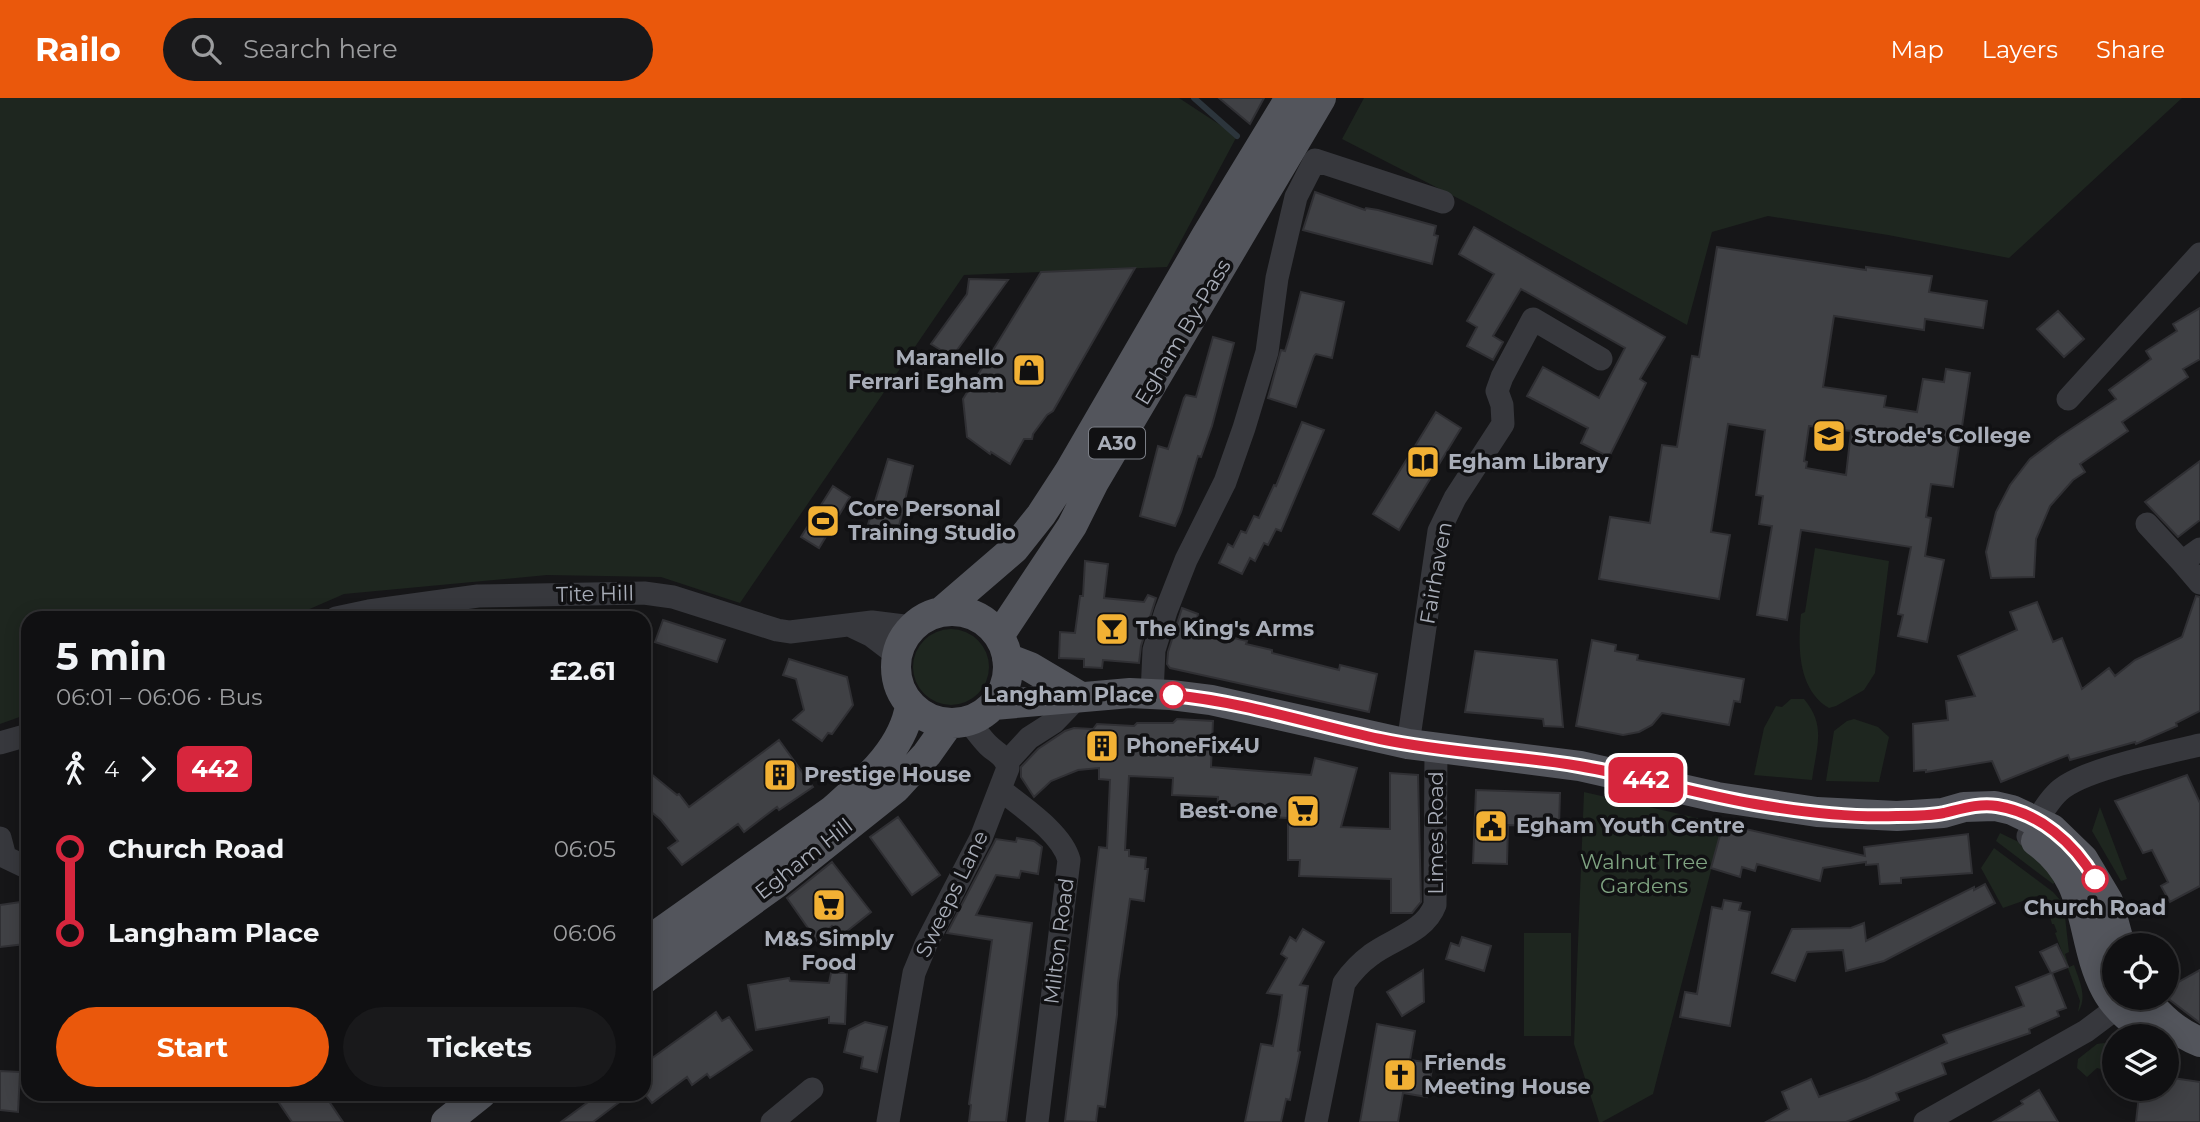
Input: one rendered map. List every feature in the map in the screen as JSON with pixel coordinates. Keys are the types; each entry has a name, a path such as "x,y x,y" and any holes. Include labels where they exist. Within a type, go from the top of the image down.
{"main road":[{"name":"Egham By-Pass","path":"942,611 1014,549 1041,514 1069,472 1206,236 1290,98"},
{"name":"Egham By-Pass","path":"1003,647 1094,482 1321,98"},
{"path":"1079,696 1030,667 1003,647 991,626 971,614 942,611 930,615 912,626 897,655 897,681 910,705 926,717 974,715 1079,696 1152,694 1211,700 1422,746 1580,766 1717,797 1817,812 1897,816 1943,813 2012,828 2032,828 2066,841 2083,859 2108,901 2117,933"},
{"path":"974,715 1002,691 1006,679 1003,647"},
{"name":"Egham Hill","path":"651,950 841,803 872,774 890,750 908,718 910,705"},
{"name":"Egham Hill","path":"651,951 778,881 896,788 927,754 974,715"},
{"path":"2032,828 2064,868 2076,890 2102,979"},
{"path":"2146,1010 2189,1038 2200,1042"},
{"path":"2179,1052 2200,1061"}],"street":[{"path":"1152,694 1154,650 1166,611 1186,560 1226,482 1267,352 1267,275 1296,197 1315,160 1443,202"},
{"path":"2067,399 2200,254"},
{"name":"Fairhaven","path":"1422,746 1439,531 1455,498 1503,424 1502,405 1497,391 1502,377 1534,319 1601,359"},
{"path":"2147,524 2191,556 2200,583"},
{"name":"Tite Hill","path":"375,611 478,596 613,592 673,597 790,632 872,622 912,626"},
{"path":"849,625 872,636 897,655"},
{"path":"974,715 999,741 1004,758 1054,722 1079,696"},
{"path":"0,743 21,737"},
{"path":"2032,828 2059,791 2076,780 2124,764 2200,745"},
{"name":"Limes Road","path":"1316,1122 1344,983 1370,955 1421,925 1432,913 1435,905 1422,746"},
{"name":"Sweeps Lane","path":"888,1122 914,973 926,944 981,838 1008,768 1004,758"},
{"name":"Milton Road","path":"998,797 1054,835 1066,847 1069,860 1037,1122"},
{"path":"2,852 21,864"},
{"path":"1925,1122 2086,1031 2118,1010"},
{"path":"772,1122 812,1089"}],"green space":[{"path":"0,98 1179,98 1237,136 1167,267 964,275 740,603 661,577 547,575 344,594 305,611 21,611 21,716 0,724"},
{"path":"1364,98 2182,98 2009,258 1768,216 1712,232 1687,325 1479,209 1342,139"},
{"path":"1815,548 1889,561 1875,673 1864,690 1829,708 1818,700 1811,690 1805,678 1800,652 1801,614 1805,612"},
{"path":"951,629 966,632 978,640 986,652 989,667 986,682 978,694 966,702 951,705 936,702 924,694 916,682 913,667 916,652 924,640 936,632"},
{"path":"1791,699 1804,699 1816,719 1818,738 1812,780 1754,775 1764,728 1776,706 1782,707"},
{"path":"1854,719 1878,727 1889,737 1879,782 1826,781 1834,731"},
{"name":"Walnut Tree Gardens","path":"1584,792 1723,824 1653,1094 1602,1122 1599,1122 1574,1044"},
{"path":"2100,807 2127,879 2121,881 2092,831"},
{"path":"2000,833 2029,847 2060,878 2053,884 1996,841"},
{"path":"1994,848 2061,901 2069,952 2065,954 2069,967 2074,965 2082,988 2081,1006 2078,1012 2080,1001 2047,905 2044,905 2040,895 2003,908 1981,868"},
{"path":"1524,933 1571,933 1571,1036 1524,1036"},
{"path":"2102,1043 2102,1069 2097,1068 2087,1077 2077,1068 2078,1059 2097,1044"}],"building":[{"path":"1219,98 1264,98 1250,124"},
{"path":"1315,192 1365,210 1378,210 1436,226 1434,235 1438,236 1432,264 1303,230"},
{"path":"1474,227 1665,337 1640,379 1646,383 1609,457 1581,443 1588,428 1527,396 1543,367 1599,398 1625,348 1521,289 1493,336 1503,342 1493,360 1467,346 1477,327 1467,321 1494,274 1459,254"},
{"path":"1717,247 1866,270 1866,267 1932,276 1929,292 1987,301 1983,328 1925,319 1924,330 1834,316 1823,387 1886,396 1884,407 1917,412 1923,379 1944,382 1946,369 1970,373 1953,487 1931,484 1926,517 1931,518 1925,556 1944,560 1927,642 1898,636 1903,615 1898,614 1911,547 1801,530 1787,620 1757,615 1772,526 1759,524 1763,496 1756,495 1765,430 1728,424 1711,532 1730,535 1719,599 1599,579 1610,517 1650,523 1662,445 1677,447 1692,356 1699,357","holes":["1809,426 1851,431 1846,475 1806,468 1807,462 1804,461"]},
{"name":"Maranello Ferrari Egham","path":"1135,268 1053,411 1047,415 1032,439 1024,439 1010,464 991,452 990,454 967,437 963,399 1041,272"},
{"path":"969,279 1008,280 952,357 931,344 967,294"},
{"path":"1301,292 1344,302 1332,358 1316,354 1314,356 1296,407 1268,398 1281,350 1285,351"},
{"path":"2200,308 2200,359 2183,369 2188,377 2122,422 2128,431 2080,464 2085,472 2073,480 2050,506 2036,539 2034,577 1991,578 1986,552 1996,512 2010,485 2030,459 2116,399 2109,390 2151,359 2146,351 2177,331 2173,324"},
{"path":"2058,311 2084,339 2064,357 2037,329"},
{"path":"1213,337 1234,343 1212,426 1201,457 1198,456 1181,512 1175,526 1140,516 1158,446 1168,449 1184,398 1186,395 1196,397"},
{"name":"Egham Library","path":"1436,412 1461,428 1399,530 1373,514"},
{"path":"1302,422 1324,430 1281,531 1276,529 1268,545 1264,543 1255,561 1250,558 1242,574 1219,563 1228,544 1233,547 1241,531 1246,533 1254,516 1259,518 1274,485 1276,486"},
{"path":"888,459 913,466 899,526 888,524 886,535 866,531"},
{"path":"2200,461 2200,520 2178,537 2145,502"},
{"name":"Core Personal Training Studio","path":"833,486 850,497 819,548 801,537"},
{"name":"The King's Arms","path":"1085,561 1108,564 1104,598 1144,602 1148,595 1156,598 1141,646 1139,663 1103,660 1102,668 1084,667 1084,659 1059,658 1060,632 1075,633 1080,596 1083,596"},
{"path":"2196,596 2200,597 2200,711 2176,723 2177,726 2136,744 2135,742 2070,760 2068,755 2001,782 1992,761 1926,772 1914,771 1913,724 1948,720 1946,701 1975,696 1958,656 2017,630 2010,612 2037,602 2053,642 2062,638 2082,689 2109,668 2115,676 2135,660 2182,637"},
{"path":"1182,608 1198,614 1194,633 1229,642 1230,637 1247,641 1246,644 1272,650 1272,653 1339,670 1340,665 1377,674 1369,712 1170,668 1167,664 1168,652"},
{"path":"663,620 725,640 717,662 655,642"},
{"path":"1592,640 1616,645 1615,651 1638,655 1637,660 1744,679 1740,702 1734,701 1729,725 1662,713 1652,725 1639,732 1623,735 1576,726"},
{"path":"1475,651 1557,660 1563,727 1544,726 1543,719 1465,712"},
{"path":"789,659 847,677 853,705 832,734 828,733 822,741 793,720 804,710 796,679 783,675"},
{"path":"1177,719 1213,721 1211,767 1311,775 1315,758 1357,768 1341,827 1390,829 1390,773 1418,775 1421,902 1412,913 1391,913 1391,879 1299,876 1300,860 1288,860 1288,818 1217,811 1218,797 1172,795 1173,778 1129,776 1125,850 1129,850 1129,856 1146,858 1145,869 1148,869 1144,901 1130,899 1105,1107 1098,1106 1096,1122 1065,1121 1099,847 1107,848 1110,780 1099,779 1099,768 1078,770 1051,781 1034,797 1021,777 1021,767 1038,749 1074,728 1093,729 1097,724 1134,726 1137,723 1173,723"},
{"path":"779,740 813,787 779,810 777,807 744,832 738,824 682,865 668,848 678,841 651,812 651,774 679,794 689,807"},
{"path":"2187,775 2200,803 2200,886 2170,902 2161,886 2168,882 2152,850 2143,853 2115,801"},
{"name":"Egham Youth Centre","path":"1476,790 1560,793 1559,827 1508,825 1507,864 1473,863"},
{"path":"898,817 940,875 912,895 870,837"},
{"path":"1723,824 1865,856 1864,847 1968,834 1972,873 1901,878 1901,883 1880,884 1878,864 1866,865 1866,862 1823,868 1820,881 1757,864 1755,871 1742,867 1740,877 1711,868"},
{"path":"1017,838 1034,841 1042,847 1038,874 1021,871 1019,878 996,875 976,915 1032,923 1006,1122 969,1122 969,1104 992,940 947,933 996,839 1016,842"},
{"name":"M&S Simply Food","path":"832,862 871,912 841,936 832,926 817,941 787,898"},
{"path":"1985,884 1995,903 1884,961 1846,971 1843,950 1807,952 1795,981 1772,973 1792,929 1851,928 1864,923 1866,941"},
{"path":"1724,900 1741,903 1739,910 1750,912 1730,1026 1680,1017 1685,992 1697,994 1712,907 1722,909"},
{"path":"21,902 21,944 0,947 0,905"},
{"path":"1303,929 1324,942 1300,985 1308,986 1298,1051 1300,1052 1290,1100 1286,1099 1281,1122 1245,1122 1261,1044 1273,1046 1279,1015 1282,995 1267,993 1287,958 1281,954 1290,937 1296,941"},
{"path":"1462,937 1491,946 1484,971 1446,959 1451,943 1459,946"},
{"path":"2057,944 2068,967 2052,973 2066,1008 2057,1011 2059,1016 2029,1029 2030,1033 1942,1063 1946,1074 1896,1093 1899,1100 1846,1122 1766,1122 1789,1109 1782,1092 1811,1079 1819,1097 1947,1043 1943,1035 2024,1006 2016,987 2051,973 2040,952"},
{"path":"1423,970 1424,1002 1402,1016 1387,992"},
{"path":"2200,970 2200,1023 2179,1007 2179,982"},
{"path":"831,973 847,973 845,1024 829,1023 829,1017 756,1030 748,985 789,978 790,981 829,983"},
{"path":"716,1012 722,1021 729,1017 752,1050 710,1078 707,1074 692,1085 687,1077 652,1103 651,1059"},
{"path":"865,1022 887,1027 877,1072 861,1068 863,1057 844,1052 849,1030"},
{"path":"1377,1024 1415,1031 1410,1060 1433,1063 1427,1097 1403,1093 1398,1122 1360,1122"},
{"path":"0,1071 20,1072 18,1112 0,1110"},
{"path":"2179,1079 2200,1082 2200,1122 2136,1122 2138,1101 2179,1101"},
{"path":"2039,1090 2058,1122 1993,1122 2023,1104 2021,1101"},
{"path":"278,1101 329,1101 343,1122 292,1122"},
{"path":"590,1101 621,1101 593,1122 561,1122"}],"waterway":[{"path":"1194,98 1237,136"}],"bus line":[{"name":"442","path":"1173,695 1211,700 1381,739 1580,766 1717,797 1776,807 1844,815 1897,816 1943,813 1964,807 1995,806 2012,810 2052,829 2083,859 2095,879"}],"place":[{"name":"Maranello Ferrari Egham","path":"1029,370"},
{"name":"Strode's College","path":"1829,436"},
{"name":"Egham Library","path":"1423,462"},
{"name":"Core Personal Training Studio","path":"823,521"},
{"name":"The King's Arms","path":"1112,629"},
{"name":"Langham Place","path":"1173,695"},
{"name":"PhoneFix4U","path":"1102,746"},
{"name":"Prestige House","path":"780,775"},
{"name":"Best-one","path":"1303,811"},
{"name":"Egham Youth Centre","path":"1491,826"},
{"name":"Church Road","path":"2095,879"},
{"name":"M&S Simply Food","path":"829,905"},
{"name":"Friends Meeting House","path":"1400,1075"}]}
